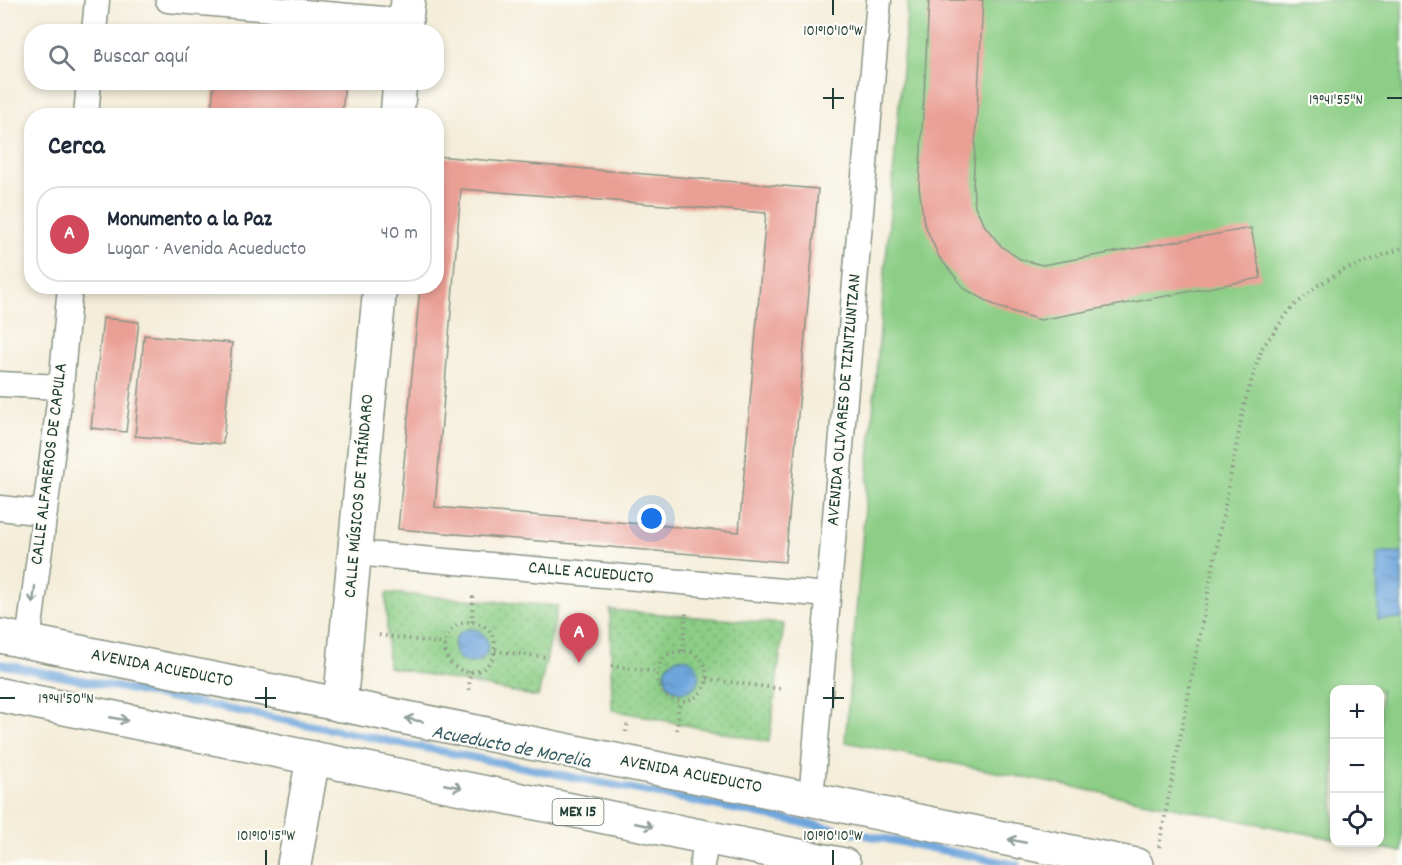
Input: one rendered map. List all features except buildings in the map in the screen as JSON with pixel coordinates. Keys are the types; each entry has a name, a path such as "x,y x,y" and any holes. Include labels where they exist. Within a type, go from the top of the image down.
{"main road":[{"path":"398,108 399,90"},
{"name":"CALLE MÚSICOS DE TIRÍNDARO","path":"340,705 379,294"},
{"name":"AVENIDA ACUEDUCTO","path":"14,639 811,799 1147,860"},
{"name":"MEX 15","path":"0,695 313,758 705,851 844,865"},
{"path":"294,865 313,758"}],"street":[{"path":"95,24 97,0"},
{"path":"168,0 406,18"},
{"name":"AVENIDA OLIVARES DE TZINTZUNTZAN","path":"811,799 879,0"},
{"path":"87,108 88,90"},
{"name":"CALLE ALFAREROS DE CAPULA","path":"14,639 45,513 61,387 69,294"},
{"path":"0,384 61,387"},
{"path":"0,508 45,513"},
{"name":"CALLE ACUEDUCTO","path":"355,553 828,595"}],"path":[{"path":"1147,860 1245,401 1262,348 1290,310 1315,287 1342,271 1402,248"},
{"path":"472,622 474,594"},
{"path":"683,651 686,612"},
{"path":"472,622 489,630 494,638 495,651 491,662 484,667 470,671 454,665 446,652 446,644 448,636 459,625 472,622"},
{"path":"380,635 446,644"},
{"path":"495,651 546,657"},
{"path":"683,651 701,659 705,666 707,679 702,691 696,696 680,700 666,694 661,688 658,672 664,659 670,654 683,651"},
{"path":"611,666 658,672"},
{"path":"469,690 470,671"},
{"path":"707,679 782,689"},
{"path":"677,730 680,700"}],"green space":[{"path":"908,0 1402,0 1402,852 1374,847 1384,847 1384,685 1330,685 1330,838 845,742"},
{"path":"386,593 558,606 538,697 388,667"},
{"path":"610,610 784,624 769,742 612,710"}],"water":[{"path":"1377,553 1402,553 1402,619 1378,619"},
{"path":"471,629 483,634 488,646 483,658 471,663 459,658 454,646 459,634"},
{"path":"682,658 694,663 699,675 694,687 682,692 670,687 665,675 670,663"}],"waterway":[{"name":"Acueducto de Morelia","path":"0,664 1017,865"}],"place":[{"name":"Monumento a la Paz","path":"579,663"}]}
